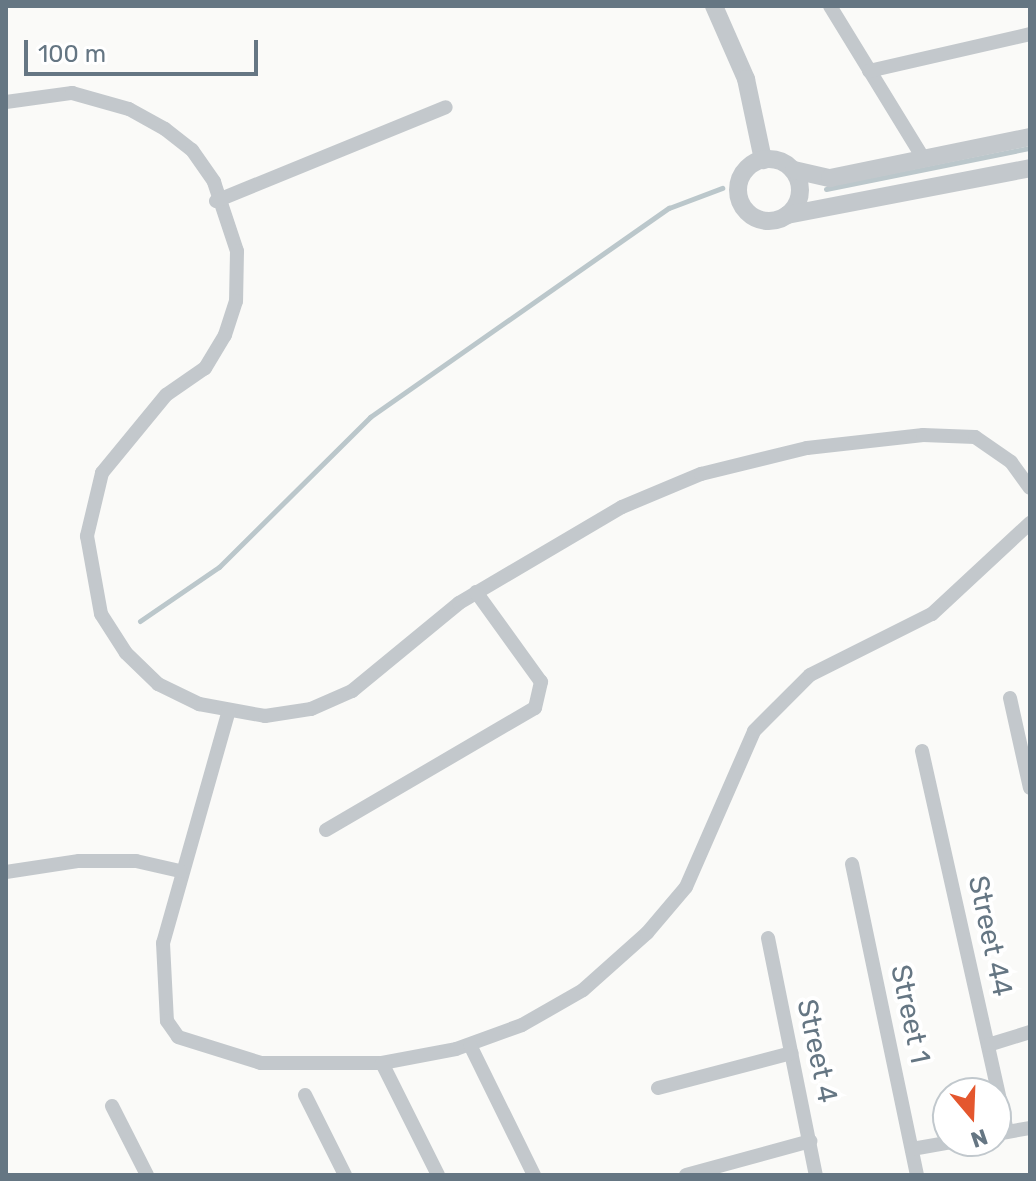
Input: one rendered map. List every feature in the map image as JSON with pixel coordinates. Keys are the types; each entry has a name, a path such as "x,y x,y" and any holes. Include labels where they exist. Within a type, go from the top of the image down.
{"street":[{"path":"714,6 746,79 763,160"},
{"path":"830,6 923,158"},
{"path":"869,71 1030,34"},
{"path":"6,102 72,93 129,109 192,150 214,182 216,201 237,251 236,301 225,335 205,368 166,395 102,473 87,536 101,614 126,653 158,684 199,704 265,716 311,709 352,691 476,592 622,507 701,474 807,448 923,435 975,437 1011,462 1030,488"},
{"path":"216,201 446,107"},
{"path":"763,160 830,178 1030,137"},
{"path":"763,160 741,175 740,203 760,221 1030,168"},
{"path":"787,215 800,191 794,170"},
{"path":"229,710 180,871 163,943 167,1021 178,1037 261,1063 382,1063 470,1045 522,1025 583,990 647,933 686,887 754,731 810,675 932,614 1030,523"},
{"path":"326,830 535,708 541,682 476,592"},
{"path":"1010,698 1030,788"},
{"name":"Street 44","path":"922,751 993,1077"},
{"path":"6,872 79,861 136,861 180,871"},
{"name":"Street 1","path":"852,864 917,1175"},
{"name":"Street 4","path":"768,938 816,1175"},
{"path":"988,1045 1030,1032"},
{"path":"470,1045 534,1175"},
{"path":"658,1088 791,1053"},
{"path":"382,1063 438,1175"},
{"path":"305,1095 345,1175"},
{"path":"112,1106 147,1175"},
{"path":"686,1175 810,1141"},
{"path":"912,1149 932,1146"}],"waterway":[{"path":"826,189 1030,148"},
{"path":"140,621 219,567 370,417 669,208 722,188"}]}
